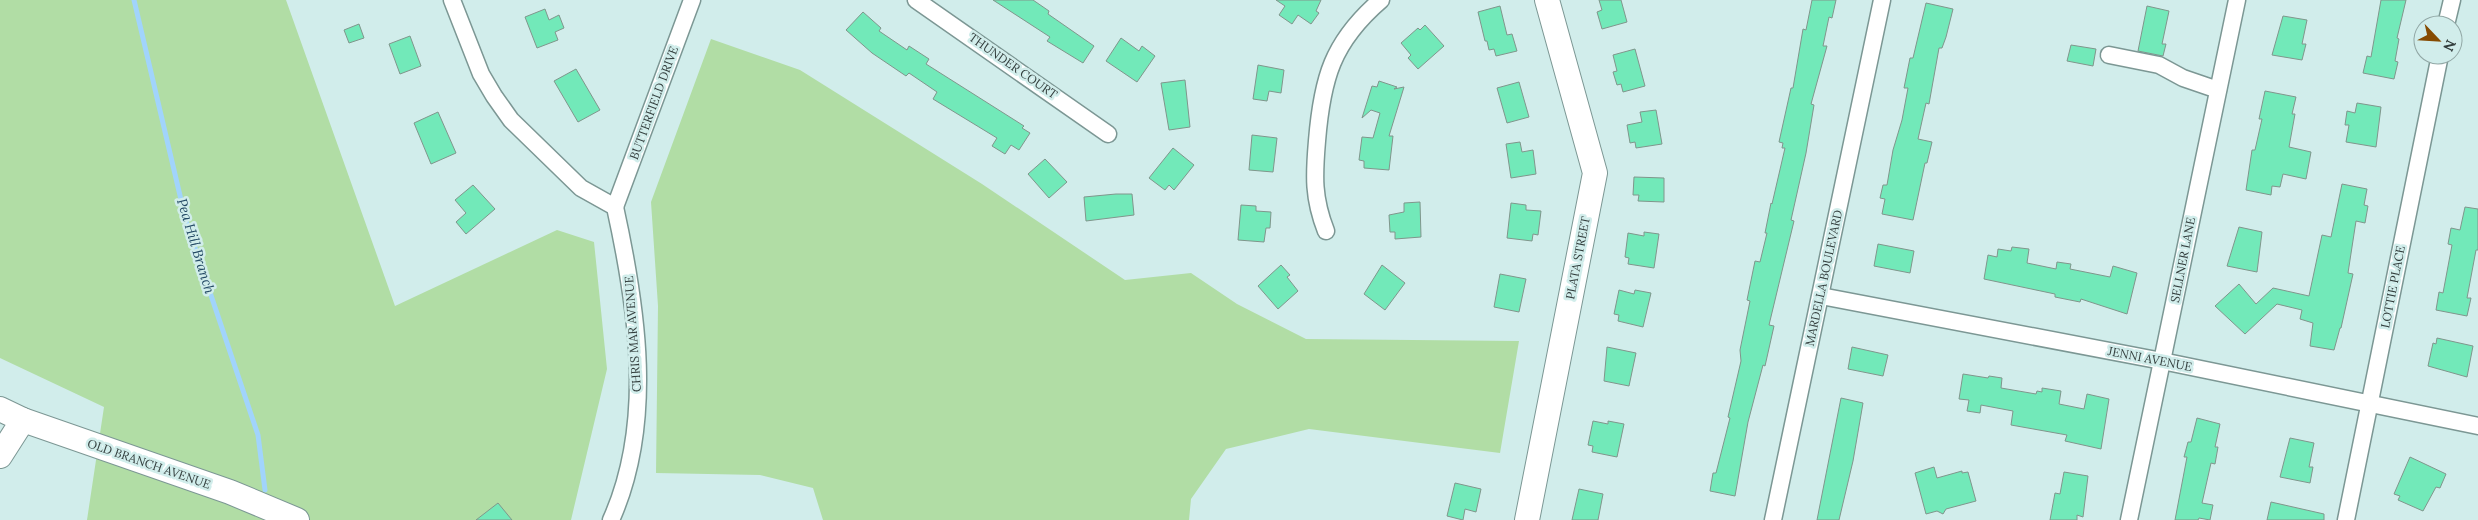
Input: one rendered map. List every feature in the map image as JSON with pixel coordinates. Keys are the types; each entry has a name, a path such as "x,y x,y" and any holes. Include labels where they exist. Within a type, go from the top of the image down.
{"street":[{"path":"452,0 481,74 511,120 580,188 615,207"},
{"name":"BUTTERFIELD DRIVE","path":"615,207 692,0"},
{"name":"THUNDER COURT","path":"916,0 1108,134"},
{"path":"1326,231 1318,210 1313,181 1321,98 1331,66 1346,38 1367,12 1381,0"},
{"name":"PLATA STREET","path":"1527,520 1595,173 1547,0"},
{"name":"MARDELLA BOULEVARD","path":"1773,520 1882,0"},
{"name":"SELLNER LANE","path":"2128,520 2237,0"},
{"path":"2448,15 2452,0"},
{"path":"2109,55 2159,65 2183,78 2218,90"},
{"name":"LOTTIE PLACE","path":"2346,520 2438,65"},
{"name":"CHRIS MAR AVENUE","path":"611,520 630,465 637,405 634,301 615,207"},
{"name":"JENNI AVENUE","path":"1821,296 2162,361 2478,426"},
{"name":"OLD BRANCH AVENUE","path":"0,409 23,420 230,492 298,520"},
{"path":"0,456 23,420"}],"green space":[{"path":"0,0 286,0 395,306 557,230 594,242 607,369 571,520 87,520 104,407 0,358"},
{"path":"711,39 800,70 982,184 1125,280 1191,273 1237,304 1306,339 1519,341 1500,453 1309,429 1226,449 1191,499 1189,520 823,520 813,488 760,475 656,473 658,306 651,202"}],"building":[{"path":"993,0 1033,0 1049,11 1048,14 1094,46 1083,63 1047,41 1050,37"},
{"path":"1276,0 1321,0 1316,11 1319,13 1311,24 1298,15 1292,24 1279,15 1285,6"},
{"path":"1599,0 1621,0 1627,22 1602,29 1597,12 1602,10"},
{"path":"1812,0 1836,0 1832,18 1829,17 1823,46 1827,46 1811,104 1814,105 1806,153 1791,220 1794,221 1769,325 1774,326 1765,366 1763,365 1748,422 1735,496 1710,491 1713,473 1716,473 1730,418 1728,417 1741,361 1740,350 1750,301 1747,300 1755,261 1760,262 1767,233 1765,233 1771,203 1785,148 1782,148 1783,143 1779,142 1791,88 1793,88 1803,29 1806,30"},
{"path":"2381,0 2406,0 2397,38 2399,39 2395,61 2398,62 2394,79 2363,73 2367,56 2371,57"},
{"path":"1926,3 1953,9 1946,37 1942,48 1939,48 1929,104 1926,103 1918,139 1932,142 1927,163 1925,163 1913,220 1882,214 1885,199 1880,198 1883,185 1887,185 1893,150 1902,120 1908,88 1904,88 1910,58 1913,58"},
{"path":"1500,6 1507,35 1512,34 1517,51 1496,56 1494,49 1489,50 1487,41 1485,41 1478,12"},
{"path":"2147,6 2169,11 2162,44 2166,44 2163,56 2138,51"},
{"path":"545,9 549,20 559,15 564,28 555,32 558,40 537,48 525,17"},
{"path":"863,12 881,28 879,31 907,50 909,46 929,59 926,64 1024,126 1022,128 1030,133 1019,150 1011,145 1005,154 992,146 997,138 933,99 937,92 909,73 906,76 872,53 846,30"},
{"path":"2283,16 2307,20 2302,44 2306,44 2302,60 2272,55"},
{"path":"359,24 364,38 349,43 344,30"},
{"path":"1425,25 1444,46 1418,69 1408,58 1411,55 1401,43 1418,28 1420,30"},
{"path":"410,36 421,66 400,74 389,44"},
{"path":"1121,38 1139,51 1142,46 1155,56 1137,82 1106,61"},
{"path":"2071,45 2096,49 2093,66 2067,61"},
{"path":"1635,49 1645,86 1623,92 1621,84 1617,85 1613,72 1617,71 1613,55"},
{"path":"1258,65 1284,70 1281,93 1269,91 1267,101 1253,99"},
{"path":"576,69 600,110 578,122 554,81"},
{"path":"1185,80 1190,127 1169,130 1161,83"},
{"path":"1379,81 1397,87 1394,89 1404,87 1389,136 1393,136 1389,170 1364,168 1364,161 1359,160 1362,137 1373,138 1380,113 1371,110 1362,118 1372,86 1377,87"},
{"path":"1519,82 1529,117 1507,123 1497,88"},
{"path":"2265,91 2296,97 2292,114 2295,114 2289,147 2311,152 2306,179 2283,174 2280,187 2272,186 2271,195 2246,190 2252,150 2255,150 2262,119 2259,119"},
{"path":"2357,103 2381,107 2376,147 2346,142 2349,125 2345,125 2347,111 2355,113"},
{"path":"1656,110 1662,144 1636,148 1635,142 1630,143 1627,125 1642,122 1640,112"},
{"path":"438,112 456,153 431,164 414,123"},
{"path":"1252,135 1277,138 1273,172 1249,170"},
{"path":"1520,142 1522,152 1533,150 1536,174 1511,178 1506,144"},
{"path":"1173,148 1194,165 1174,190 1169,185 1165,190 1149,178"},
{"path":"1045,159 1067,182 1049,198 1028,174"},
{"path":"1634,177 1664,178 1664,202 1638,201 1639,195 1633,195"},
{"path":"2342,184 2367,189 2364,205 2368,206 2365,223 2356,221 2348,273 2353,274 2334,350 2310,346 2313,323 2300,319 2302,310 2277,304 2245,334 2215,306 2239,284 2256,304 2273,288 2309,296 2322,235 2331,237"},
{"path":"473,185 495,209 466,234 456,222 466,213 455,200"},
{"path":"1132,194 1134,215 1086,221 1084,197"},
{"path":"1420,202 1421,237 1395,239 1395,232 1390,232 1389,215 1404,212 1404,203"},
{"path":"1511,203 1526,205 1526,210 1541,211 1538,235 1533,234 1532,241 1507,238"},
{"path":"1241,205 1256,206 1256,211 1271,212 1270,228 1266,228 1264,242 1238,240"},
{"path":"2465,207 2478,209 2478,250 2476,250 2467,298 2471,298 2467,316 2436,310 2439,292 2443,293 2452,245 2448,244 2451,228 2460,230"},
{"path":"2239,227 2262,232 2257,272 2227,266"},
{"path":"1644,232 1659,234 1654,268 1628,264 1629,258 1625,257 1628,233 1644,236"},
{"path":"1878,244 1914,251 1910,273 1874,266"},
{"path":"2012,247 2029,249 2027,263 2056,269 2057,262 2071,264 2070,269 2110,277 2113,266 2137,273 2127,314 2081,299 2080,302 2055,297 2055,294 1984,279 1988,255 1997,257 1998,249 2011,251"},
{"path":"1281,265 1290,275 1287,277 1298,291 1278,309 1258,286"},
{"path":"1382,265 1405,283 1385,310 1364,294"},
{"path":"1500,274 1526,279 1519,312 1494,307"},
{"path":"1619,290 1634,294 1635,290 1651,293 1643,327 1618,321 1619,315 1614,314"},
{"path":"2437,338 2473,346 2467,377 2428,366 2433,343 2436,344"},
{"path":"1607,347 1636,353 1629,386 1604,381"},
{"path":"1852,347 1888,355 1883,376 1848,369"},
{"path":"1963,374 2002,378 2001,388 2036,394 2037,391 2042,392 2042,388 2061,391 2059,404 2084,409 2087,394 2109,399 2101,449 2065,441 2067,435 2011,425 2013,411 1981,405 1980,413 1967,411 1969,400 1959,399"},
{"path":"1841,398 1863,403 1853,461 1839,520 1817,520"},
{"path":"2197,418 2220,424 2215,447 2218,447 2215,464 2211,463 2202,503 2213,505 2210,520 2199,518 2198,520 2175,520 2187,457 2184,457 2188,442 2191,442"},
{"path":"1593,421 1608,424 1608,421 1624,424 1617,457 1592,452 1593,446 1588,445"},
{"path":"2290,438 2314,443 2309,467 2313,467 2310,483 2280,477"},
{"path":"2410,457 2446,474 2440,488 2436,487 2423,511 2398,500 2400,496 2394,494"},
{"path":"1934,467 1937,478 1962,471 1962,473 1968,472 1976,501 1946,509 1943,514 1937,511 1926,514 1915,473"},
{"path":"2064,472 2088,476 2083,517 2077,515 2077,520 2050,520 2055,493 2060,494"},
{"path":"1455,483 1481,489 1476,512 1465,509 1463,520 1447,516"},
{"path":"1579,489 1603,494 1598,520 1572,520"},
{"path":"2271,502 2324,514 2324,520 2267,520"},
{"path":"498,503 512,520 476,520"}],"waterway":[{"name":"Pea Hill Branch","path":"134,0 186,221 258,435 265,490"}]}
